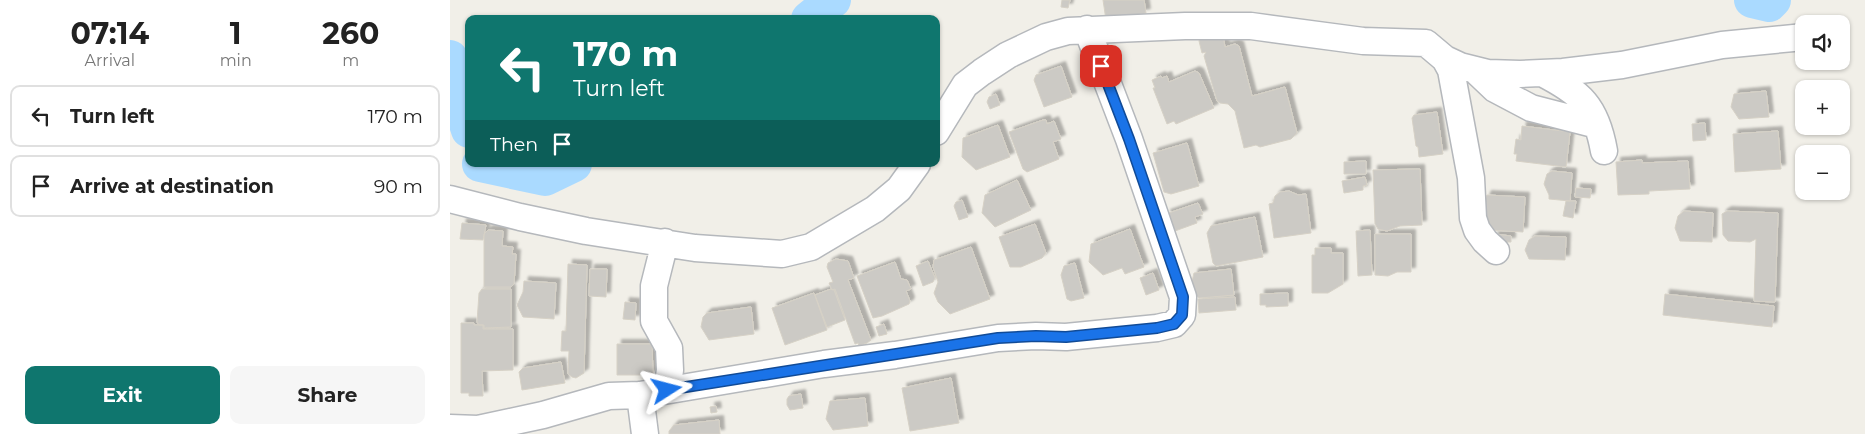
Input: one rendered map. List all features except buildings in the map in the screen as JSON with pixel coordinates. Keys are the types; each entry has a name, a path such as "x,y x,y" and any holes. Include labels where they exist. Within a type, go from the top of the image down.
{"street":[{"path":"940,126 965,85 982,72 1008,55 1046,37 1068,31 1087,29 1252,26 1363,41 1426,42 1445,59 1460,66 1488,73 1542,73 1622,65 1722,45 1795,38"},
{"path":"450,428 478,429 543,415 609,396 640,395 998,338 1066,337 1157,328 1174,324 1182,315 1183,297 1129,139 1087,29"},
{"path":"1445,59 1451,70 1471,178 1473,218 1477,230 1496,251"},
{"path":"1475,70 1495,89 1531,108 1597,125"},
{"path":"1542,73 1567,86 1584,100 1597,125 1604,151"},
{"path":"450,199 577,229 695,248 782,254 810,247 875,209 899,189 915,167"},
{"path":"665,242 654,286 654,320 669,348 670,370 667,390"},
{"path":"640,395 645,434"}],"waterway":[{"path":"814,15 833,0"},
{"path":"1752,0 1769,4 1773,0"},
{"path":"450,58 453,82 465,118"},
{"path":"494,167 545,178 568,167"}],"route":[{"path":"667,390 998,338 1066,337 1157,328 1174,324 1182,315 1183,297 1129,139 1101,66"}]}
